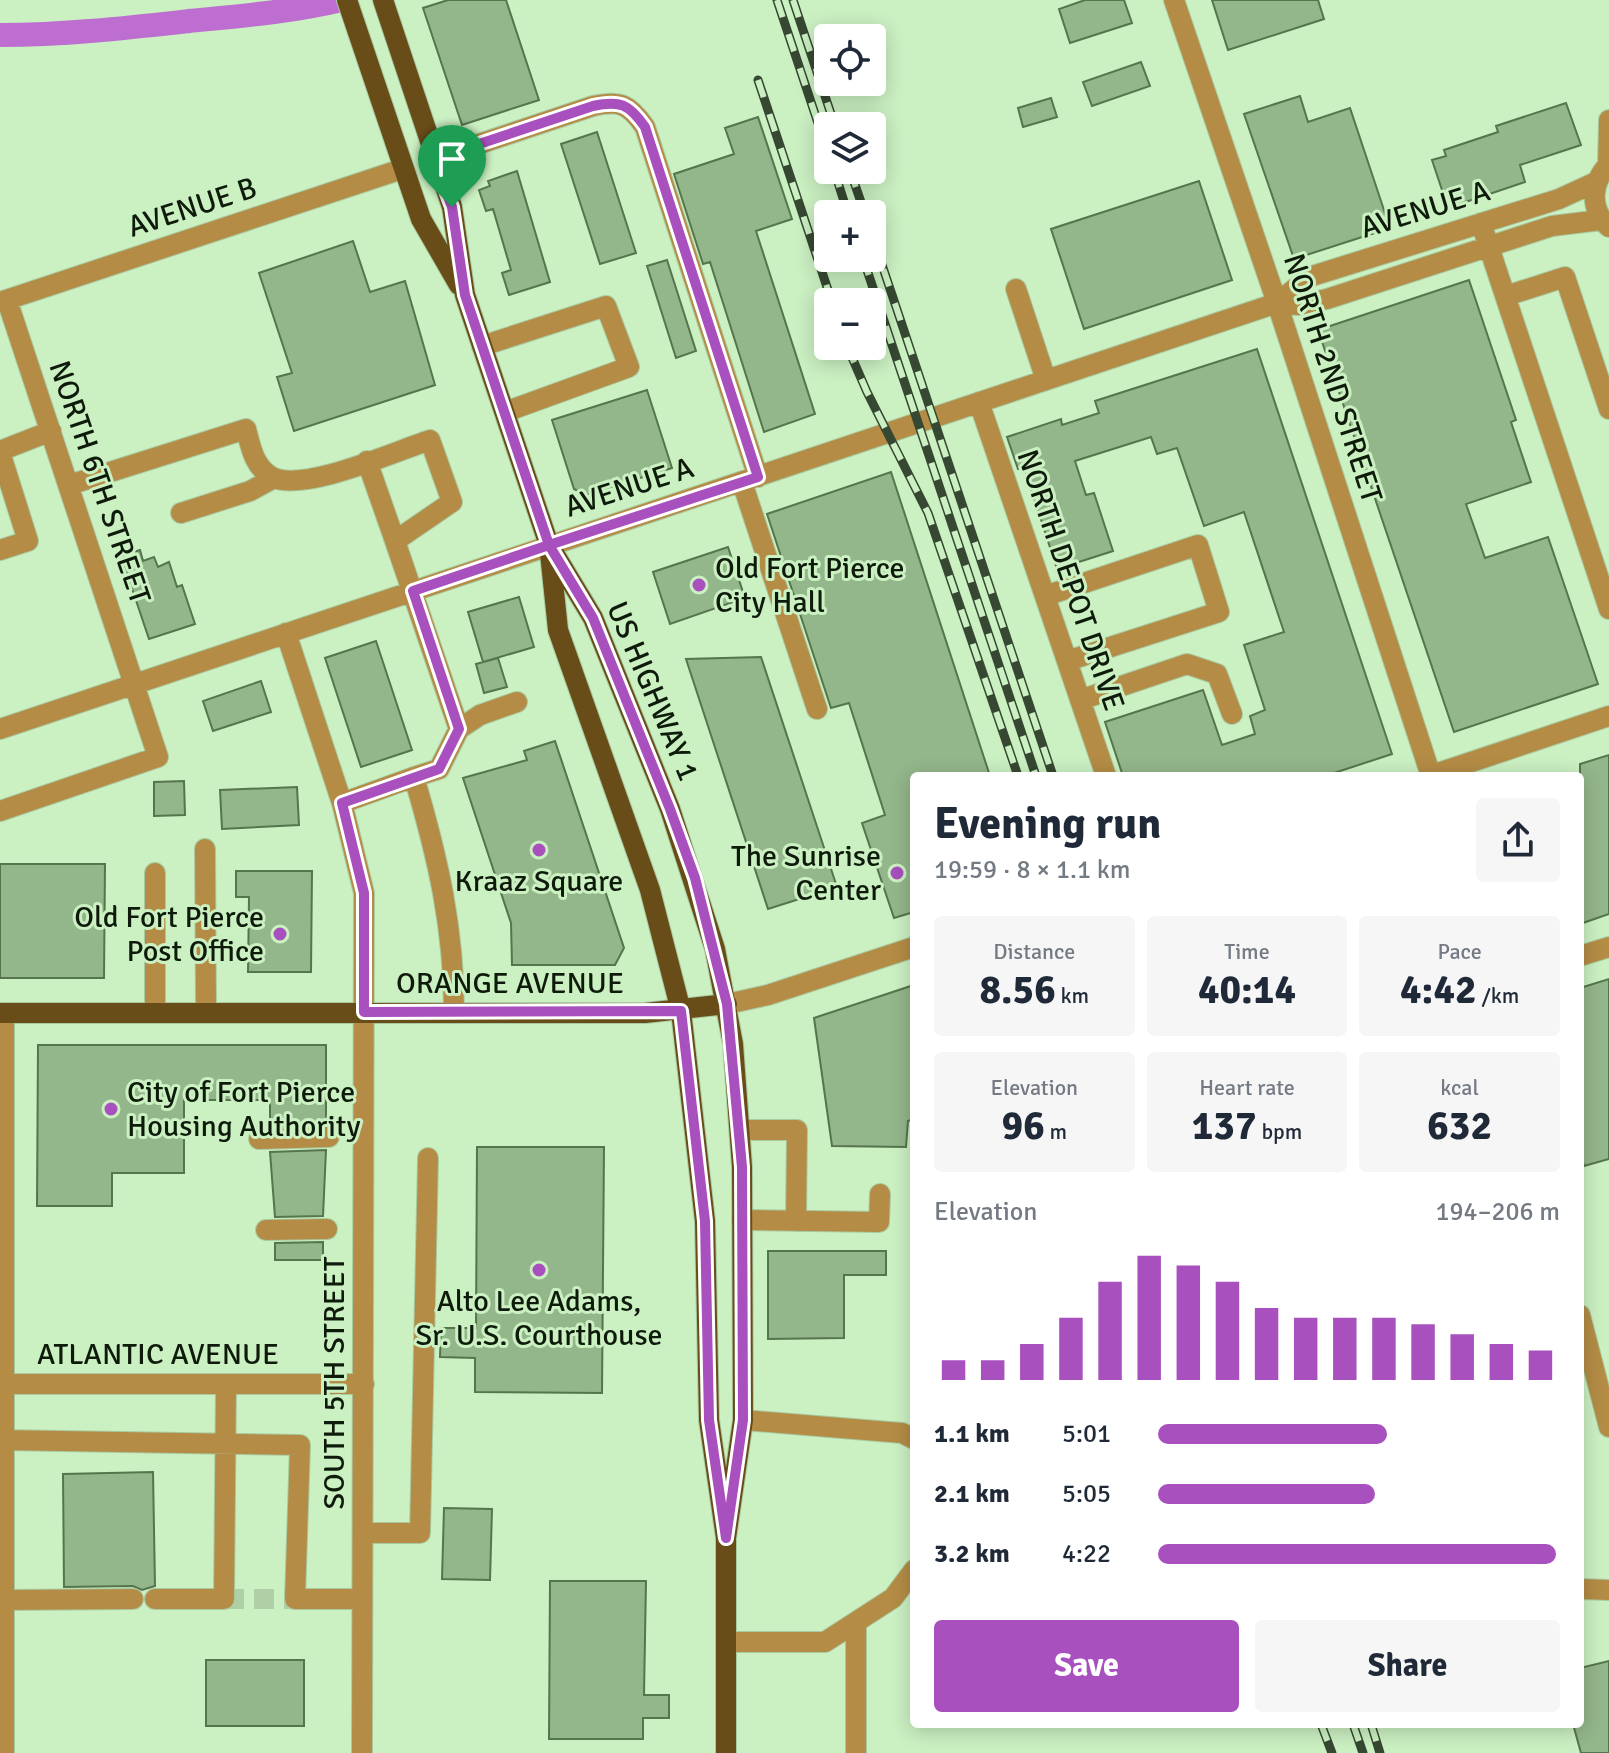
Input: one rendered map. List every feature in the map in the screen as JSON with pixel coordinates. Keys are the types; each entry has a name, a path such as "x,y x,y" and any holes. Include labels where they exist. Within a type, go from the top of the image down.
{"main road":[{"path":"347,0 421,219 465,295"},
{"path":"386,8 452,207 465,295 549,545"},
{"name":"US HIGHWAY 1","path":"549,545 593,618 670,809 695,878 727,1004 741,1130 743,1420 726,1538"},
{"name":"US HIGHWAY 1","path":"549,545 558,630 650,890 681,1011 705,1221 709,1420 726,1538 726,1753"},
{"name":"ORANGE AVENUE","path":"2,1013 681,1011 727,1004"}],"street":[{"name":"NORTH 2ND STREET","path":"1176,0 1429,772"},
{"path":"434,159 615,101 631,107 645,127 817,709"},
{"path":"1605,224 1594,195 1604,171 1609,120"},
{"name":"AVENUE B","path":"4,301 402,169"},
{"name":"AVENUE A","path":"0,729 1277,303 1309,277 1559,199 1604,171"},
{"path":"1481,223 1609,609"},
{"name":"AVENUE A","path":"1277,303 1298,305 1327,299 1565,223 1605,224"},
{"path":"1506,296 1565,277 1609,409"},
{"path":"1016,289 1046,380"},
{"name":"NORTH 6TH STREET","path":"0,811 158,757 51,431 4,301"},
{"path":"482,346 606,306 629,367 505,412"},
{"name":"NORTH DEPOT DRIVE","path":"979,402 1105,772"},
{"path":"69,485 246,429 256,463 274,478"},
{"path":"0,550 28,541 0,451 51,431"},
{"path":"181,513 250,491 274,478 305,481 430,440 452,502 395,541"},
{"path":"367,461 459,729"},
{"path":"1045,596 1198,545 1219,612 1067,661"},
{"name":"SOUTH 5TH STREET","path":"286,633 342,803 364,893 362,1753"},
{"path":"1080,700 1187,664 1217,674 1232,714"},
{"path":"342,803 439,769 459,729 480,715 517,702"},
{"path":"1442,772 1609,716"},
{"path":"414,777 440,866 453,967 454,1012"},
{"path":"205,849 206,1012"},
{"path":"155,873 155,1012"},
{"path":"1584,955 1609,947"},
{"name":"ORANGE AVENUE","path":"727,1004 768,995 910,948"},
{"path":"2,1013 4,1753"},
{"path":"741,1130 797,1130 796,1221"},
{"path":"259,1139 329,1137"},
{"path":"363,1533 420,1533 428,1158"},
{"path":"742,1220 879,1222 880,1194"},
{"path":"266,1230 327,1229"},
{"path":"1584,1330 1609,1427"},
{"name":"ATLANTIC AVENUE","path":"2,1384 364,1384"},
{"path":"155,1599 224,1599 223,1442 226,1384"},
{"path":"743,1420 902,1433 910,1437"},
{"path":"2,1440 300,1445 295,1599 361,1599"},
{"path":"726,1642 825,1642 893,1598 910,1575"},
{"path":"1584,1589 1609,1590"},
{"path":"4,1600 133,1599"},
{"path":"856,1622 856,1753"}],"building":[{"path":"448,0 506,0 539,100 462,125 423,8"},
{"path":"1085,0 1124,0 1132,23 1070,43 1059,9"},
{"path":"1212,0 1318,0 1324,19 1228,50"},
{"path":"1141,62 1150,86 1092,106 1083,82"},
{"path":"1300,96 1308,122 1350,108 1390,228 1294,259 1244,114"},
{"path":"1051,98 1057,117 1023,127 1018,108"},
{"path":"1566,103 1581,145 1520,165 1525,182 1448,208 1432,160 1446,156 1444,150 1498,132 1496,126"},
{"path":"758,117 792,219 756,231 815,414 764,432 710,262 703,264 674,174 734,154 725,128"},
{"path":"597,132 636,253 600,264 561,144"},
{"path":"517,171 550,282 509,295 502,273 511,270 493,209 486,211 479,190 490,186 488,181"},
{"path":"1199,181 1232,280 1084,329 1051,229"},
{"path":"353,241 370,292 405,281 435,385 294,431 277,377 292,373 259,273"},
{"path":"667,260 696,351 676,358 647,266"},
{"path":"1469,280 1516,420 1511,422 1531,482 1466,504 1485,558 1548,537 1598,684 1454,732 1318,330"},
{"path":"1257,349 1392,754 1337,772 1122,772 1105,722 1203,690 1222,745 1255,734 1250,716 1265,710 1244,645 1284,632 1244,512 1204,526 1177,448 1157,454 1151,437 1075,461 1086,495 1094,493 1113,551 1057,569 1024,467 1018,469 1007,437 1061,419 1062,425 1099,413 1095,401"},
{"path":"647,390 672,468 586,495 574,489 552,420"},
{"path":"891,472 989,772 910,772 910,913 894,918 862,823 885,815 849,703 831,708 767,514"},
{"name":"Old Fort Pierce City Hall","path":"728,547 745,598 670,624 653,572"},
{"path":"140,550 143,561 154,557 158,567 169,562 177,587 182,585 195,624 149,639 121,556"},
{"path":"519,597 534,647 483,662 468,612"},
{"path":"376,641 412,750 361,767 325,658"},
{"path":"761,657 837,887 768,909 686,659"},
{"path":"498,658 507,687 484,693 476,664"},
{"path":"261,681 271,712 213,731 203,701"},
{"name":"Kraaz Square","path":"555,741 624,948 615,965 512,965 511,923 463,778 527,760 524,751"},
{"path":"1609,755 1609,914 1584,923 1584,772 1580,772 1580,764"},
{"path":"184,781 185,815 154,816 154,782"},
{"path":"297,787 299,825 222,829 220,790"},
{"path":"0,864 105,864 104,978 0,978"},
{"name":"Old Fort Pierce Post Office","path":"236,871 312,871 311,972 248,972 249,897 236,897"},
{"path":"1609,979 1609,1159 1584,1166 1584,987"},
{"path":"910,986 910,1120 906,1147 832,1146 814,1018"},
{"name":"City of Fort Pierce Housing Authority","path":"38,1045 326,1045 326,1124 270,1126 270,1100 184,1100 184,1173 112,1173 112,1206 37,1206"},
{"name":"Alto Lee Adams, Sr. U.S. Courthouse","path":"477,1147 604,1147 602,1393 475,1392 475,1358 440,1357 441,1328 476,1328"},
{"path":"326,1150 323,1216 275,1217 270,1152"},
{"path":"323,1242 323,1260 275,1260 275,1243"},
{"path":"768,1251 886,1251 886,1275 844,1275 844,1338 768,1339"},
{"path":"153,1472 155,1586 142,1590 133,1586 64,1587 63,1474"},
{"path":"444,1508 492,1509 490,1580 442,1579"},
{"path":"550,1581 646,1581 644,1695 669,1695 669,1718 643,1718 643,1739 549,1739"},
{"path":"206,1660 304,1660 304,1726 206,1726"},
{"path":"1609,1661 1609,1753 1581,1753 1574,1728 1584,1728 1584,1667"}],"waterway":[{"path":"0,35 142,26 265,13 341,0"}],"tunnel":[{"path":"224,1599 295,1599"}],"railway":[{"path":"777,0 814,112"},
{"path":"793,0 830,112"},
{"path":"758,80 827,288"},
{"path":"838,184 844,200"},
{"path":"855,184 860,200"},
{"path":"868,272 1035,772"},
{"path":"884,272 1052,772"},
{"path":"853,360 928,513 1017,772"},
{"path":"1323,1728 1332,1753"},
{"path":"1354,1728 1363,1753"},
{"path":"1372,1728 1380,1753"}],"place":[{"name":"Old Fort Pierce City Hall","path":"699,585"},
{"name":"Kraaz Square","path":"539,850"},
{"name":"The Sunrise Center","path":"897,873"},
{"name":"Old Fort Pierce Post Office","path":"280,934"},
{"name":"City of Fort Pierce Housing Authority","path":"111,1109"},
{"name":"Alto Lee Adams, Sr. U.S. Courthouse","path":"539,1270"}],"route":[{"path":"452,207 434,159 593,106 615,101 631,107 645,127 758,477 549,545 593,618 670,809 695,878 727,1004 737,1075 742,1167 743,1420 726,1538 709,1420 707,1273 700,1150 681,1011 364,1012 364,893 361,870 342,803 439,769 459,729 413,591 549,545 465,295 452,207"}]}
